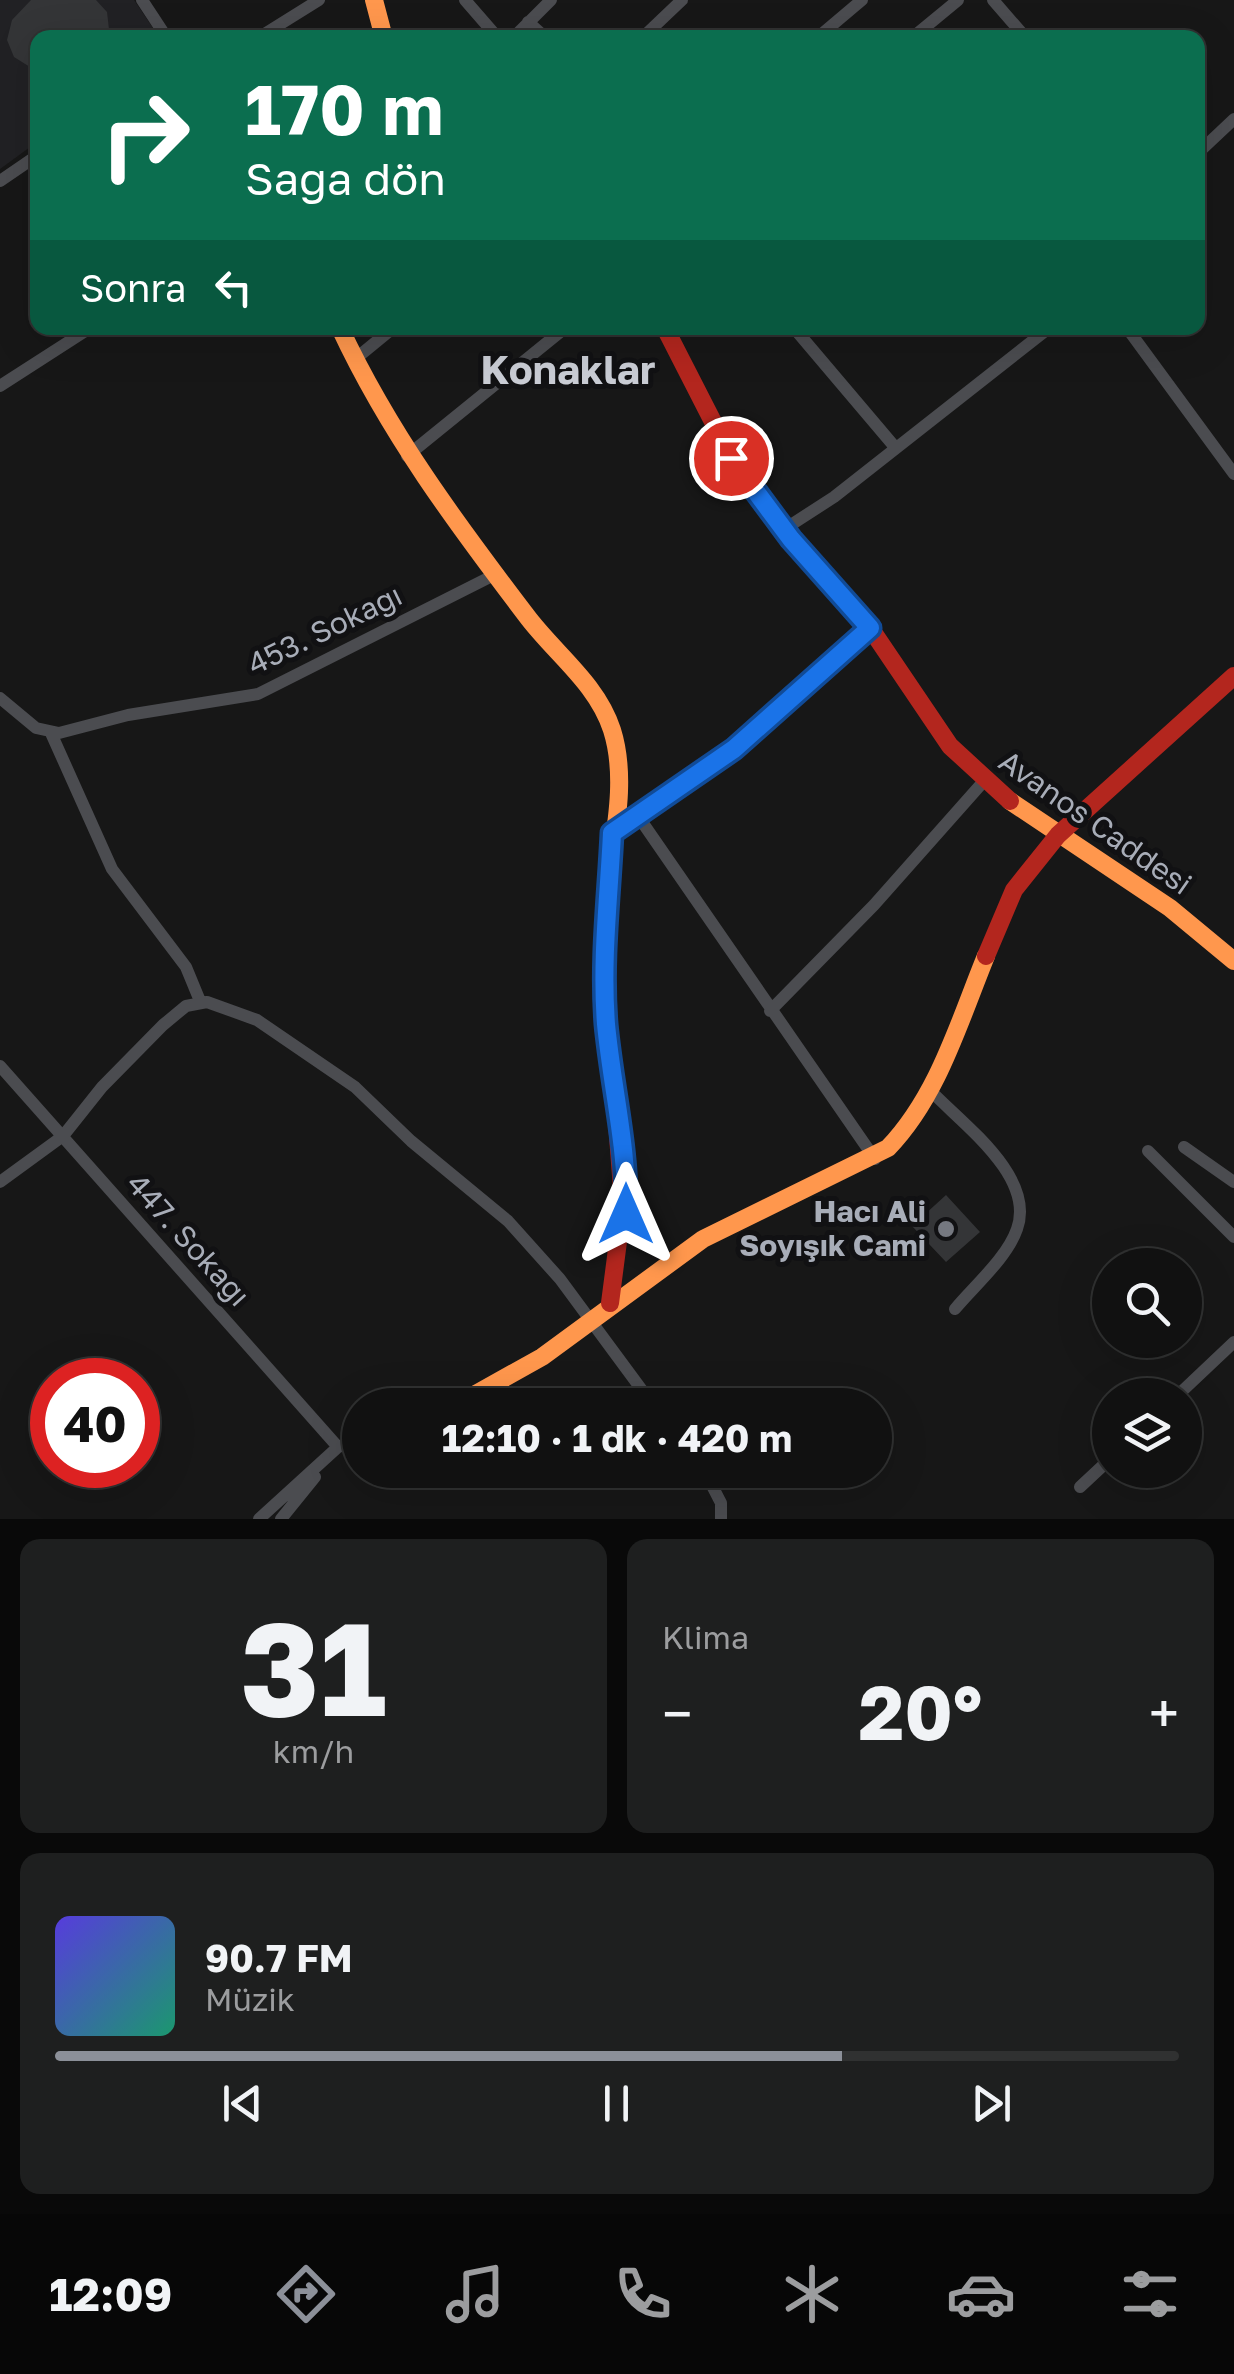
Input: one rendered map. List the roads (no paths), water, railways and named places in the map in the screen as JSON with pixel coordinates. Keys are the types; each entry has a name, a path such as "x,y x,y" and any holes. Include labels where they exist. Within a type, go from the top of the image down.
{"street":[{"path":"142,0 162,30"},
{"path":"271,30 319,0"},
{"path":"374,0 382,30"},
{"path":"465,0 491,30"},
{"path":"520,30 550,0"},
{"path":"650,30 682,0"},
{"path":"826,30 862,0"},
{"path":"922,30 958,0"},
{"path":"992,0 1019,30"},
{"path":"528,22 537,30"},
{"path":"1205,146 1234,119"},
{"path":"0,180 30,159"},
{"path":"0,386 79,335"},
{"path":"343,335 407,456 498,573 528,619 599,700 616,744 605,920 605,1002 626,1189 623,1244 610,1303"},
{"path":"354,360 385,335"},
{"path":"407,456 555,335"},
{"name":"Avanos Caddesi","path":"668,335 718,437 784,530 870,628 938,729 984,781 1170,908 1234,960"},
{"path":"800,335 894,446"},
{"path":"784,530 1040,335"},
{"path":"1132,335 1234,474"},
{"name":"453. Sokağı","path":"50,733 258,694 498,573"},
{"path":"612,833 769,720 870,628"},
{"path":"488,1388 517,1373 610,1303 736,1220 875,1158 910,1124 930,1090 1014,890 1058,835 1165,743 1234,676"},
{"path":"0,698 36,728 50,733 112,869 186,967 200,1002"},
{"path":"770,1010 874,905 984,781"},
{"path":"638,816 875,1158"},
{"path":"0,1182 62,1136 123,1064 186,1006 200,1002 256,1020 355,1086 411,1142 526,1239 640,1388"},
{"name":"447. Sokağı","path":"0,1066 338,1448"},
{"path":"930,1090 1009,1175 1020,1208 1014,1237 955,1309"},
{"path":"1184,1147 1234,1182"},
{"path":"1148,1150 1234,1237"},
{"path":"1196,1378 1234,1342"},
{"path":"259,1519 342,1447"},
{"path":"282,1519 338,1448"},
{"path":"1080,1488 1092,1476"},
{"path":"715,1488 721,1519"}],"place":[{"name":"Hacı Ali Soyışık Cami","path":"946,1229"}],"district":[{"name":"Konaklar","path":"568,370"}]}
